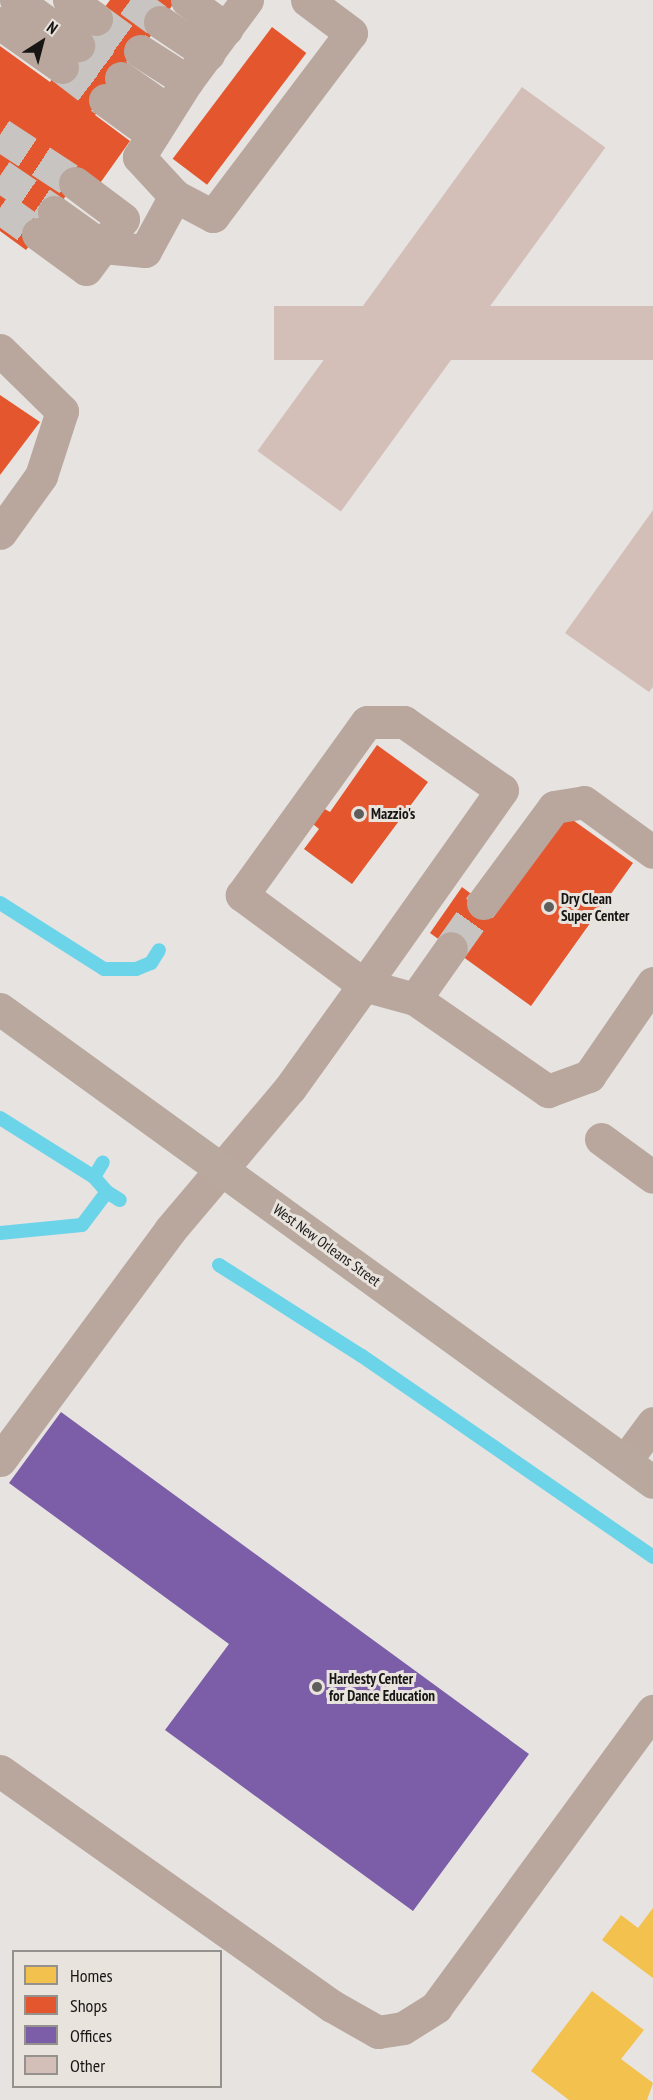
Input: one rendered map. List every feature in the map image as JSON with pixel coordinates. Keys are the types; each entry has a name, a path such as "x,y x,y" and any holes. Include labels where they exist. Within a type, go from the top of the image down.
{"main road":[{"name":"West New Orleans Street","path":"0,1009 653,1482"}],"lane":[{"path":"0,23 70,56 16,0"},
{"path":"69,0 96,19"},
{"path":"187,0 232,18"},
{"path":"232,18 187,81 140,157 175,196 213,216 351,33 308,0"},
{"path":"160,22 232,18"},
{"path":"140,51 187,81"},
{"path":"113,89 160,123"},
{"path":"75,183 123,219 103,247"},
{"path":"46,223 103,247 144,251 175,196"},
{"path":"0,350 62,411 41,476 0,533"},
{"path":"0,1460 170,1230 290,1088 364,985 502,790 405,722 367,722 242,895 364,985 415,999 548,1091 589,1076 653,983"},
{"path":"483,903 554,807 584,802 653,852"},
{"path":"415,999 451,948"},
{"path":"601,1139 653,1177"},
{"path":"625,1461 653,1423"},
{"path":"0,1771 332,2006 378,2032 404,2028 436,2007 653,1711"}],"building: Homes":[{"path":"653,1908 653,1978 602,1940 621,1915 638,1928"},
{"path":"592,1991 644,2030 621,2059 653,2083 647,2100 569,2100 531,2071"}],"building: Shops":[{"path":"110,0 176,0 95,115 130,141 98,186 82,174 26,250 0,231 0,46 50,82"},
{"path":"272,27 306,53 207,185 173,159"},
{"path":"0,395 40,422 0,475"},
{"name":"Mazzio's","path":"377,745 428,782 352,884 304,849 319,829 313,824 323,808 330,812"},
{"name":"Dry Clean Super Center","path":"563,813 633,863 531,1006 430,933 462,887 494,911"}],"building: Offices":[{"name":"Hardesty Center for Dance Education","path":"61,1412 529,1754 413,1911 165,1730 229,1644 9,1483"}],"building: Other":[{"path":"522,87 605,148 341,512 257,451"},
{"path":"274,306 653,306 653,360 274,360"},
{"path":"653,510 653,687 649,692 565,633"}],"waterway":[{"path":"0,903 104,969 136,969 151,963 159,950"},
{"path":"0,1118 94,1177"},
{"path":"0,1233 82,1225 107,1192 94,1177 103,1162"},
{"path":"107,1192 120,1200"},
{"path":"219,1265 362,1356 653,1557"}],"tunnel":[{"path":"130,0 160,22"},
{"path":"96,19 140,51"},
{"path":"78,45 121,78"},
{"path":"62,67 105,100"},
{"path":"0,134 75,183"},
{"path":"0,175 54,212"},
{"path":"0,207 38,234"},
{"path":"451,948 483,903"}],"place":[{"name":"Mazzio's","path":"359,814"},
{"name":"Dry Clean Super Center","path":"549,907"},
{"name":"Hardesty Center for Dance Education","path":"317,1687"}]}
